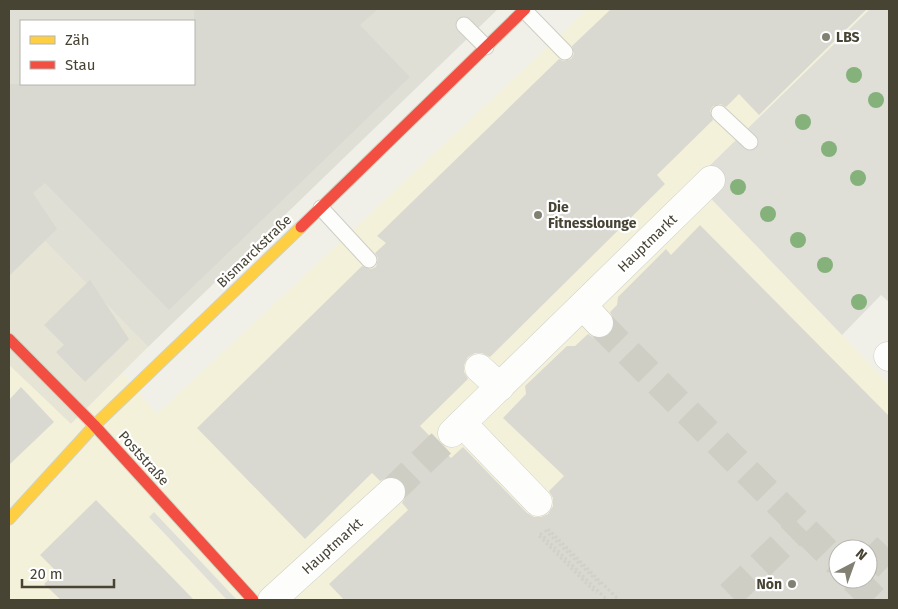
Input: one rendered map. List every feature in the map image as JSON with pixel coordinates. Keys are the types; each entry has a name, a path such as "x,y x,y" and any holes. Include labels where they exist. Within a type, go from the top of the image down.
{"street":[{"name":"Bismarckstraße","path":"9,518 94,425 321,208 524,9"},
{"name":"Hauptmarkt","path":"543,519 457,428 500,387 591,314 711,180"},
{"name":"Poststraße","path":"9,339 94,425 253,600"},
{"path":"479,368 500,387"},
{"name":"Hauptmarkt","path":"272,600 391,492"}],"lane":[{"path":"524,9 565,52"},
{"path":"464,25 486,46"},
{"path":"719,114 750,142"},
{"path":"321,208 369,260"}],"path":[{"path":"543,519 618,600"},
{"path":"539,534 605,600"}],"shaded area":[{"path":"9,9 498,9 148,347 9,204"},
{"path":"588,9 870,9 694,181 889,384 889,600 9,600 9,365 71,424 123,373 157,414"},
{"path":"870,9 889,9 889,302 881,295 842,335 694,181"},
{"path":"9,204 148,347 71,424 9,365"},
{"path":"154,512 237,600 227,600 149,517"}],"building":[{"path":"194,9 378,9 360,25 410,77 169,310 45,183 33,193 57,229 9,276 9,84 195,85"},
{"path":"611,9 867,9 759,115 739,94 726,107 721,104 713,106 710,111 713,120 657,175 665,184 490,357 482,353 475,353 468,357 464,365 464,372 468,379 420,426 451,458 463,447 527,513 534,517 548,514 553,506 553,498 549,491 564,476 503,418 526,394 525,386 567,346 575,346 588,334 594,338 602,338 610,334 614,328 614,320 610,312 617,305 618,297 666,249 671,255 700,225 889,416 889,600 344,600 329,584 408,510 402,503 406,496 403,482 396,477 388,477 380,481 372,473 305,539 197,428 362,266 371,269 376,267 378,258 375,253 386,243 377,236 559,59 563,61 571,59 574,54 572,46"},
{"path":"90,280 129,339 85,382 56,352 64,345 44,325"},
{"path":"21,387 54,422 9,465 9,400"},
{"path":"96,500 194,600 61,600 44,584 57,572 40,555"}],"tunnel":[{"path":"599,323 828,553"},
{"path":"391,492 452,433"},
{"path":"730,595 801,526"},
{"path":"878,557 889,545"},
{"path":"864,589 875,600"}],"traffic: slow":[{"path":"9,519 95,425 301,227"}],"traffic: jam":[{"path":"301,227 525,9"},
{"path":"9,339 94,425 253,600"}],"place":[{"name":"LBS","path":"826,37"},
{"name":"Die Fitnesslounge","path":"538,215"},
{"name":"Nōn","path":"792,584"}]}
